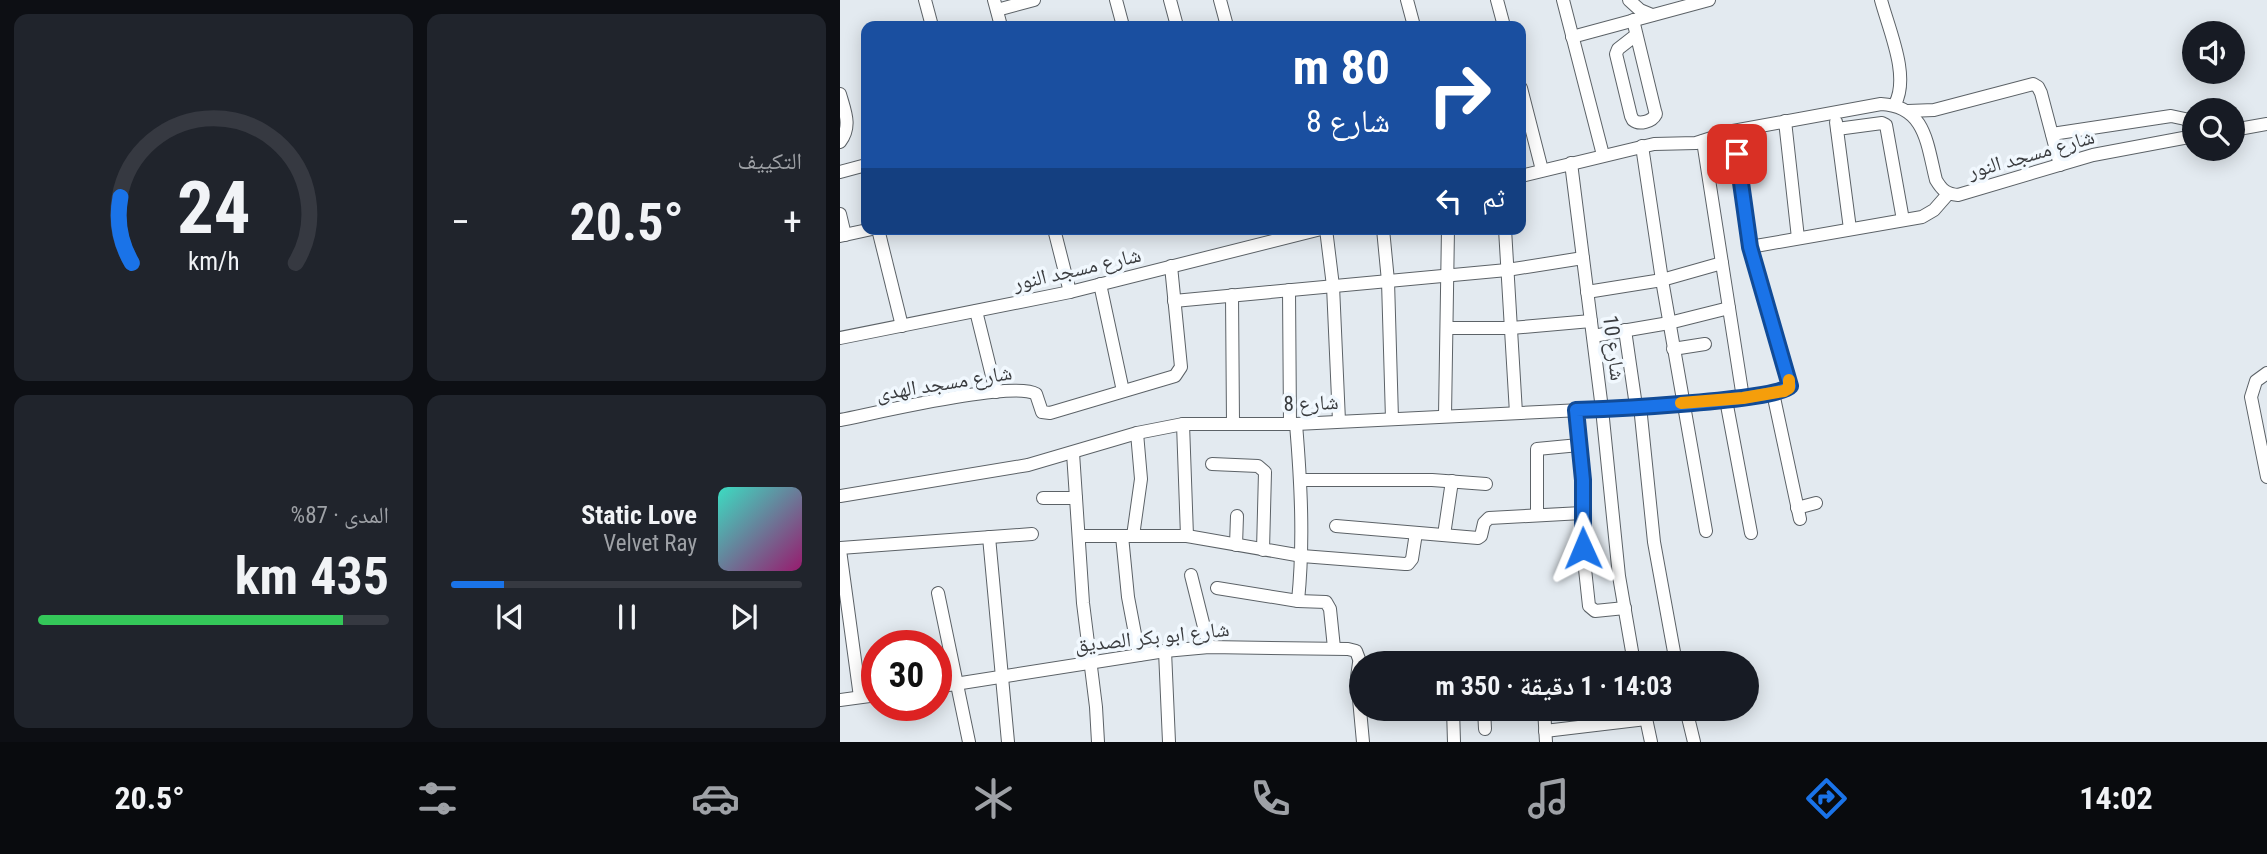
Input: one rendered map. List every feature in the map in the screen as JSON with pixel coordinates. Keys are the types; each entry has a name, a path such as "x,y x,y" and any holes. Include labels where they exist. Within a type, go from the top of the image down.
{"street":[{"path":"925,0 931,21"},
{"path":"995,5 1034,0"},
{"path":"1116,0 1122,21"},
{"path":"1170,0 1176,21"},
{"path":"1220,0 1226,21"},
{"path":"1407,0 1410,21"},
{"path":"1497,0 1503,21"},
{"path":"1563,0 1603,155"},
{"path":"1629,0 1640,10 1652,15"},
{"path":"1572,37 1709,0"},
{"path":"1881,0 1902,84 1895,104"},
{"path":"1633,20 1656,114 1651,120 1639,123 1631,117 1616,54 1618,49 1636,35"},
{"path":"1526,175 1643,146 1661,143 1687,144 1733,131 1881,104 1895,104 1908,111 1934,110 2033,84 2041,93 2060,165"},
{"path":"840,94 848,123 846,134 840,142"},
{"path":"1526,108 1542,170"},
{"name":"شارع مسجد النور","path":"1908,111 1918,121 1924,135 1941,189 1948,194 1958,195 2126,148 2182,138"},
{"path":"1835,112 1850,229"},
{"path":"2052,134 2171,116 2182,118"},
{"path":"1785,121 1798,238"},
{"path":"1837,129 1882,123 1886,125 1903,220"},
{"path":"2245,128 2267,124"},
{"path":"1733,131 1750,247 1928,214 1948,194"},
{"path":"1703,141 1743,398"},
{"path":"1643,146 1673,349 1706,531"},
{"name":"شارع 10","path":"1571,163 1602,409 1611,507 1631,651"},
{"path":"840,172 861,166"},
{"path":"840,214 843,235 861,231"},
{"path":"879,235 902,326"},
{"path":"1056,235 1070,292"},
{"name":"شارع مسجد النور","path":"840,338 1070,292 1297,235"},
{"path":"1327,235 1333,286 1339,421"},
{"path":"1384,235 1388,281 1392,419"},
{"path":"1445,416 1448,235"},
{"path":"1505,235 1516,413"},
{"name":"شارع 8","path":"840,496 1028,465 1138,433 1182,424 1293,424 1602,409 1726,400 1773,393 1789,386 1750,247"},
{"path":"1174,301 1507,270 1583,258"},
{"path":"1587,292 1662,280 1722,263"},
{"name":"شارع مسجد الهدى","path":"840,420 936,400 996,392 1032,391 1036,394 1042,412 1046,414 1175,376 1180,370 1171,267"},
{"path":"1100,284 1123,391"},
{"path":"1289,290 1293,424 1301,480 1303,556 1298,601"},
{"path":"1232,295 1233,423"},
{"path":"1593,336 1669,323 1729,308"},
{"path":"976,311 996,392"},
{"path":"1447,328 1511,328 1591,321"},
{"name":"شارع 10","path":"1625,330 1638,406 1654,542 1674,651"},
{"path":"1673,349 1705,344"},
{"path":"2267,373 2256,381 2250,397 2267,477"},
{"path":"1773,393 1798,514 1816,503"},
{"path":"1726,400 1751,533"},
{"path":"1576,410 1582,541 1589,606 1595,611 1625,608"},
{"path":"1182,424 1187,536"},
{"path":"1138,433 1141,479 1128,536 1128,597 1139,655"},
{"path":"1537,515 1537,449 1579,445"},
{"path":"1073,453 1086,633 1098,742"},
{"path":"1212,464 1258,466 1265,472 1263,550"},
{"path":"1301,480 1452,481 1486,484"},
{"path":"1444,535 1452,481"},
{"path":"1044,498 1076,498"},
{"path":"1336,526 1478,538 1482,536 1484,523 1489,518 1582,513"},
{"path":"1236,545 1237,516"},
{"path":"1079,537 1187,536 1303,556 1408,564 1412,559 1416,533"},
{"path":"840,700 860,697 840,549 1032,534"},
{"path":"989,537 1008,742"},
{"path":"1191,575 1209,647"},
{"path":"1217,588 1298,601 1322,601 1329,605 1334,648 1354,651"},
{"path":"938,593 969,742"},
{"name":"شارع ابو بكر الصديق","path":"952,685 1165,651 1209,647 1334,648"},
{"path":"1165,651 1169,742"},
{"path":"1361,721 1363,742"},
{"path":"1453,721 1454,742"},
{"path":"1485,721 1485,729"},
{"path":"1545,736 1613,721"},
{"path":"1646,721 1651,742"},
{"path":"1689,721 1694,742"}],"slow traffic":[{"path":"1681,403 1743,398 1784,391 1790,386 1789,380"}],"route":[{"path":"1583,548 1583,480 1576,410 1743,398 1784,391 1790,386 1750,247 1737,154"}]}
